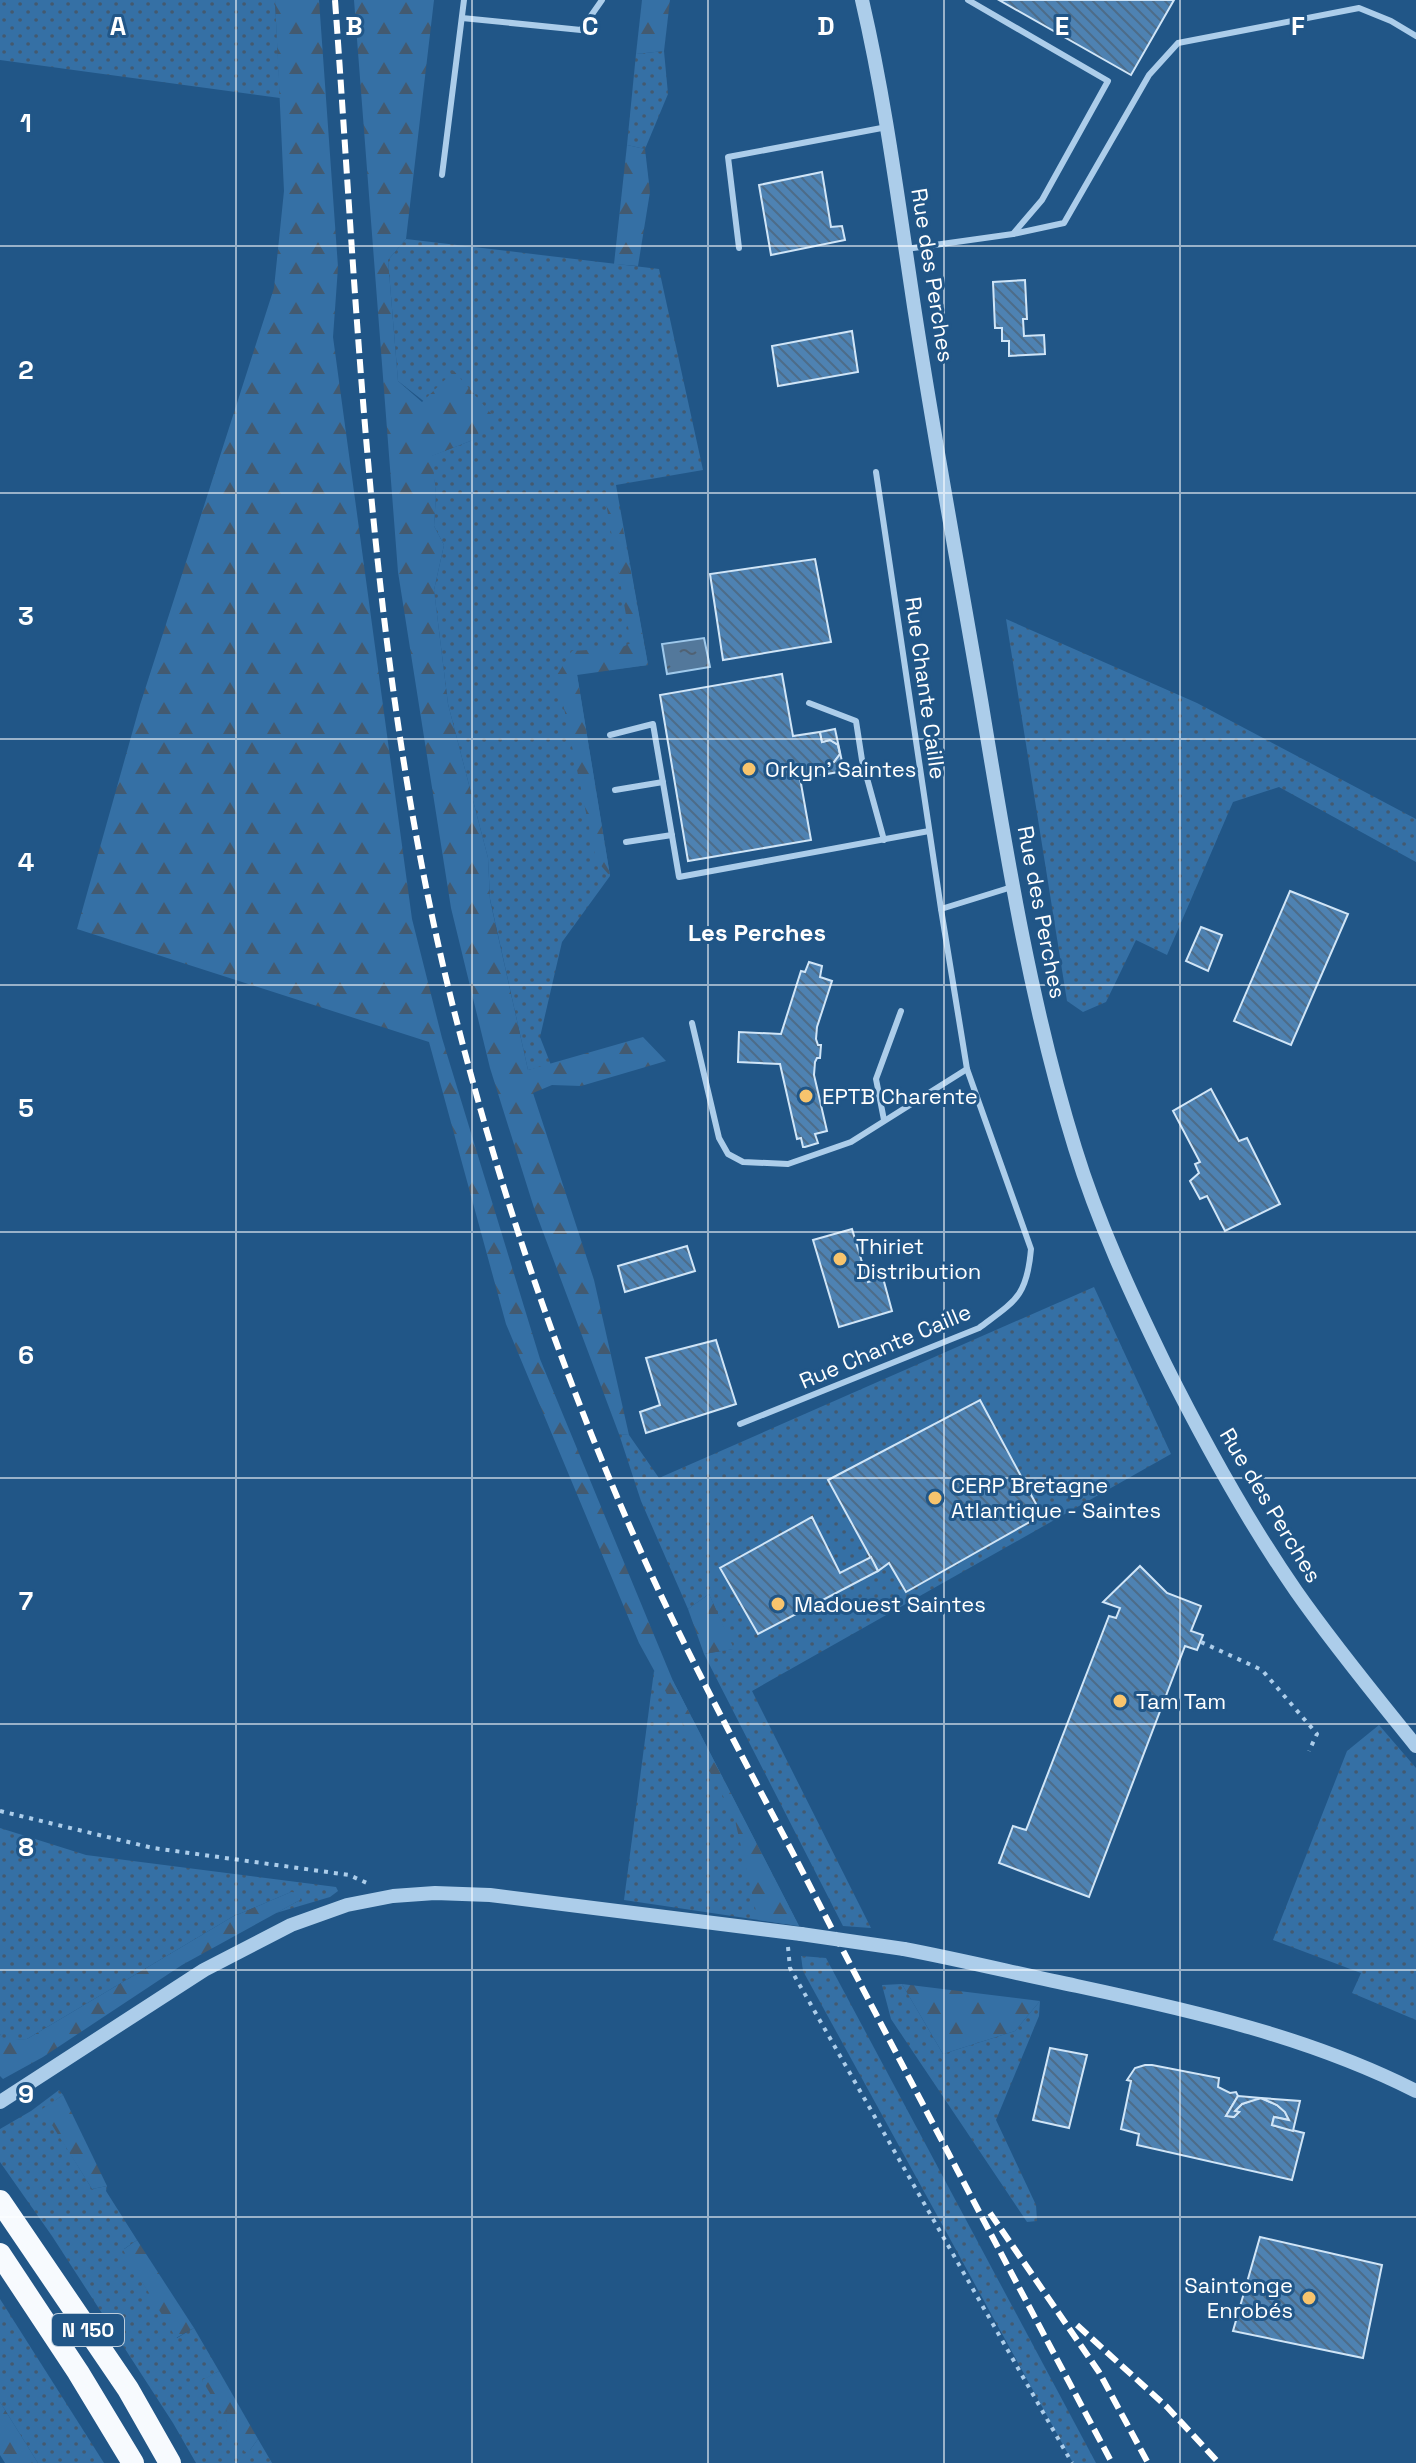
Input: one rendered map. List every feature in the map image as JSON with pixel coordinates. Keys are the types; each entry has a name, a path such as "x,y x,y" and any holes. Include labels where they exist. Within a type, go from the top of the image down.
{"highway":[{"name":"N 150","path":"0,2201 128,2389 170,2463"},
{"name":"N 150","path":"0,2254 78,2372 133,2463"}],"street":[{"name":"Rue des Perches","path":"862,0 887,127 1012,887 1046,1043 1076,1151 1117,1262 1144,1320 1187,1407 1243,1508 1295,1590 1416,1746"},
{"path":"0,2102 204,1970 291,1925 347,1905 393,1896 435,1893 490,1895 904,1949 1114,1994 1265,2031 1316,2047 1416,2091"}],"lane":[{"path":"442,175 464,0"},
{"path":"462,18 581,30 602,0"},
{"path":"968,0 1108,81 1042,200 1013,234"},
{"path":"906,249 1013,234 1064,223 1149,75 1178,43 1359,8 1416,36"},
{"path":"739,248 728,157 887,127"},
{"name":"Rue Chante Caille","path":"740,1424 979,1328 1009,1306 1028,1279 1031,1249 967,1069 876,472"},
{"path":"809,703 856,721 862,760 884,840"},
{"path":"610,735 653,724 679,877 929,831"},
{"path":"615,790 663,782"},
{"path":"626,842 672,835"},
{"path":"941,909 1012,887"},
{"path":"884,1120 876,1079 901,1011"},
{"path":"692,1023 719,1138 728,1154 743,1162 788,1164 851,1142 967,1069"}],"path":[{"path":"1201,1642 1262,1670 1317,1734 1309,1751"},
{"path":"0,1811 153,1848 349,1875 393,1896"},
{"path":"794,1933 790,1968 1072,2463"}],"green space":[{"path":"0,0 275,0 280,98 0,60"},
{"path":"275,0 319,0 338,267 333,337 412,919 442,1038 540,1359 673,1681 799,1926 758,1920 734,1816 639,1643 506,1324 429,1042 77,929 140,705 274,288 284,191"},
{"path":"354,0 434,0 406,239 388,260 398,381 422,402 454,371 493,416 473,440 432,456 436,494 434,526 444,545 434,590 448,704 488,858 490,900 528,1070 643,1037 666,1061 581,1086 552,1085 533,1093 594,1280 629,1435 619,1434 534,1208 490,1068 451,908 398,572"},
{"path":"642,0 670,0 664,51 636,54"},
{"path":"664,51 668,94 645,149 627,145 636,54"},
{"path":"627,145 645,149 650,192 638,266 614,264"},
{"path":"406,239 659,269 703,470 616,485 648,665 577,674 610,876 562,942 540,1037 551,1065 528,1070 490,899 488,858 448,704 434,590 444,545 434,526 436,494 431,456 473,440 398,381 388,260"},
{"path":"615,485 648,665 577,675 610,876 596,860 557,675 572,651 620,648 631,643 606,503"},
{"path":"1006,619 1197,703 1416,819 1416,862 1279,787 1233,802 1167,955 1136,940 1106,1002 1083,1012 1067,1001"},
{"path":"1094,1287 1171,1454 752,1691 871,1928 843,1926 704,1654 733,1649 709,1594 688,1609 641,1501 619,1434 629,1435 659,1478"},
{"path":"709,1594 734,1649 704,1654 688,1609"},
{"path":"654,1671 673,1681 799,1926 624,1900"},
{"path":"1379,1725 1416,1768 1416,2020 1352,1993 1361,1973 1273,1940 1347,1751"},
{"path":"0,1828 86,1855 336,1887 338,1891 330,1897 276,1913 300,1900 291,1892 232,1917 27,2039 4,2041 0,2034"},
{"path":"291,1892 301,1893 300,1900 182,1965 43,2057 3,2079 0,2076 0,2034 4,2040 27,2039 232,1917"},
{"path":"801,1956 826,1958 1096,2463 1073,2463 803,1971"},
{"path":"902,1984 943,2054 1015,2031 1040,2001 1039,2016 996,2120 1036,2205 1037,2221 1027,2222 891,2019 882,1985"},
{"path":"902,1984 1040,2001 1015,2031 943,2054"},
{"path":"59,2090 63,2095 43,2109 92,2189 107,2186 106,2191 137,2240 124,2249 177,2338 194,2328 219,2371 203,2380 250,2450 258,2439 272,2463 196,2463 52,2236 0,2162 0,2129"},
{"path":"63,2095 107,2186 92,2189 42,2109"},
{"path":"137,2240 194,2328 176,2338 123,2250"},
{"path":"0,2299 104,2463 38,2463 0,2402"},
{"path":"219,2371 258,2439 245,2452 202,2380"},
{"path":"0,2402 38,2463 5,2463 0,2455"}],"water":[{"path":"704,638 710,667 667,674 662,644"}],"building":[{"path":"999,0 1174,0 1131,75"},
{"path":"822,172 831,227 842,226 845,240 771,255 759,185"},
{"path":"1025,280 1027,319 1023,319 1024,336 1044,335 1045,354 1009,356 1009,341 1002,341 1002,328 995,328 993,282"},
{"path":"852,331 858,372 778,386 772,346"},
{"path":"815,559 831,642 723,660 710,574"},
{"name":"Orkyn' Saintes","path":"782,674 793,736 820,732 822,742 830,740 838,745 840,754 834,762 826,764 827,774 800,778 811,840 688,861 660,695"},
{"path":"835,729 844,771 827,774 826,764 834,762 840,754 838,745 830,740 822,742 820,732"},
{"path":"1290,891 1348,914 1291,1045 1234,1021"},
{"path":"1201,927 1222,935 1208,971 1186,961"},
{"path":"809,962 822,966 820,977 832,981 817,1027 816,1039 821,1045 814,1075 827,1131 815,1134 818,1143 803,1147 801,1138 797,1139 780,1064 738,1062 739,1032 781,1034 801,971 805,972"},
{"path":"1211,1089 1239,1141 1247,1138 1280,1204 1225,1231 1207,1196 1200,1199 1190,1181 1199,1173 1195,1164 1200,1162 1173,1111"},
{"name":"Thiriet Distribution","path":"852,1229 868,1282 883,1278 892,1311 839,1327 813,1240"},
{"path":"687,1246 695,1271 625,1292 618,1266"},
{"path":"716,1340 736,1404 646,1433 640,1412 660,1405 646,1358"},
{"name":"CERP Bretagne Atlantique - Saintes","path":"980,1400 1042,1515 906,1592 889,1563 878,1571 828,1480"},
{"name":"Madouest Saintes","path":"812,1517 840,1573 871,1557 878,1571 758,1634 720,1568"},
{"name":"Tam Tam","path":"1140,1566 1167,1593 1201,1606 1191,1631 1203,1635 1197,1650 1185,1646 1089,1897 999,1863 1013,1826 1026,1830 1109,1616 1116,1618 1120,1608 1103,1602"},
{"path":"1050,2048 1087,2055 1069,2128 1033,2120"},
{"path":"1145,2065 1219,2078 1218,2087 1230,2093 1236,2092 1238,2096 1226,2116 1234,2117 1242,2104 1255,2099 1261,2098 1277,2105 1289,2120 1274,2117 1272,2125 1304,2133 1292,2180 1137,2145 1139,2134 1121,2129 1131,2081 1127,2080 1135,2068"},
{"path":"1238,2096 1261,2098 1242,2104 1234,2117 1226,2116"},
{"path":"1261,2098 1300,2101 1293,2131 1272,2125 1274,2117 1289,2120 1277,2105"},
{"name":"Saintonge Enrobés","path":"1260,2237 1382,2265 1363,2358 1233,2331"}],"railway":[{"path":"335,0 362,389 388,648 406,776 429,904 459,1030 497,1166 565,1367 646,1563 706,1688 1112,2463"},
{"path":"990,2213 1099,2372 1148,2463"},
{"path":"1077,2325 1167,2407 1219,2463"}],"place":[{"name":"Orkyn' Saintes","path":"749,769"},
{"name":"EPTB Charente","path":"806,1096"},
{"name":"Thiriet Distribution","path":"840,1259"},
{"name":"CERP Bretagne Atlantique - Saintes","path":"935,1498"},
{"name":"Madouest Saintes","path":"778,1604"},
{"name":"Tam Tam","path":"1120,1701"},
{"name":"Saintonge Enrobés","path":"1309,2298"}],"district":[{"name":"Les Perches","path":"757,932"}]}
